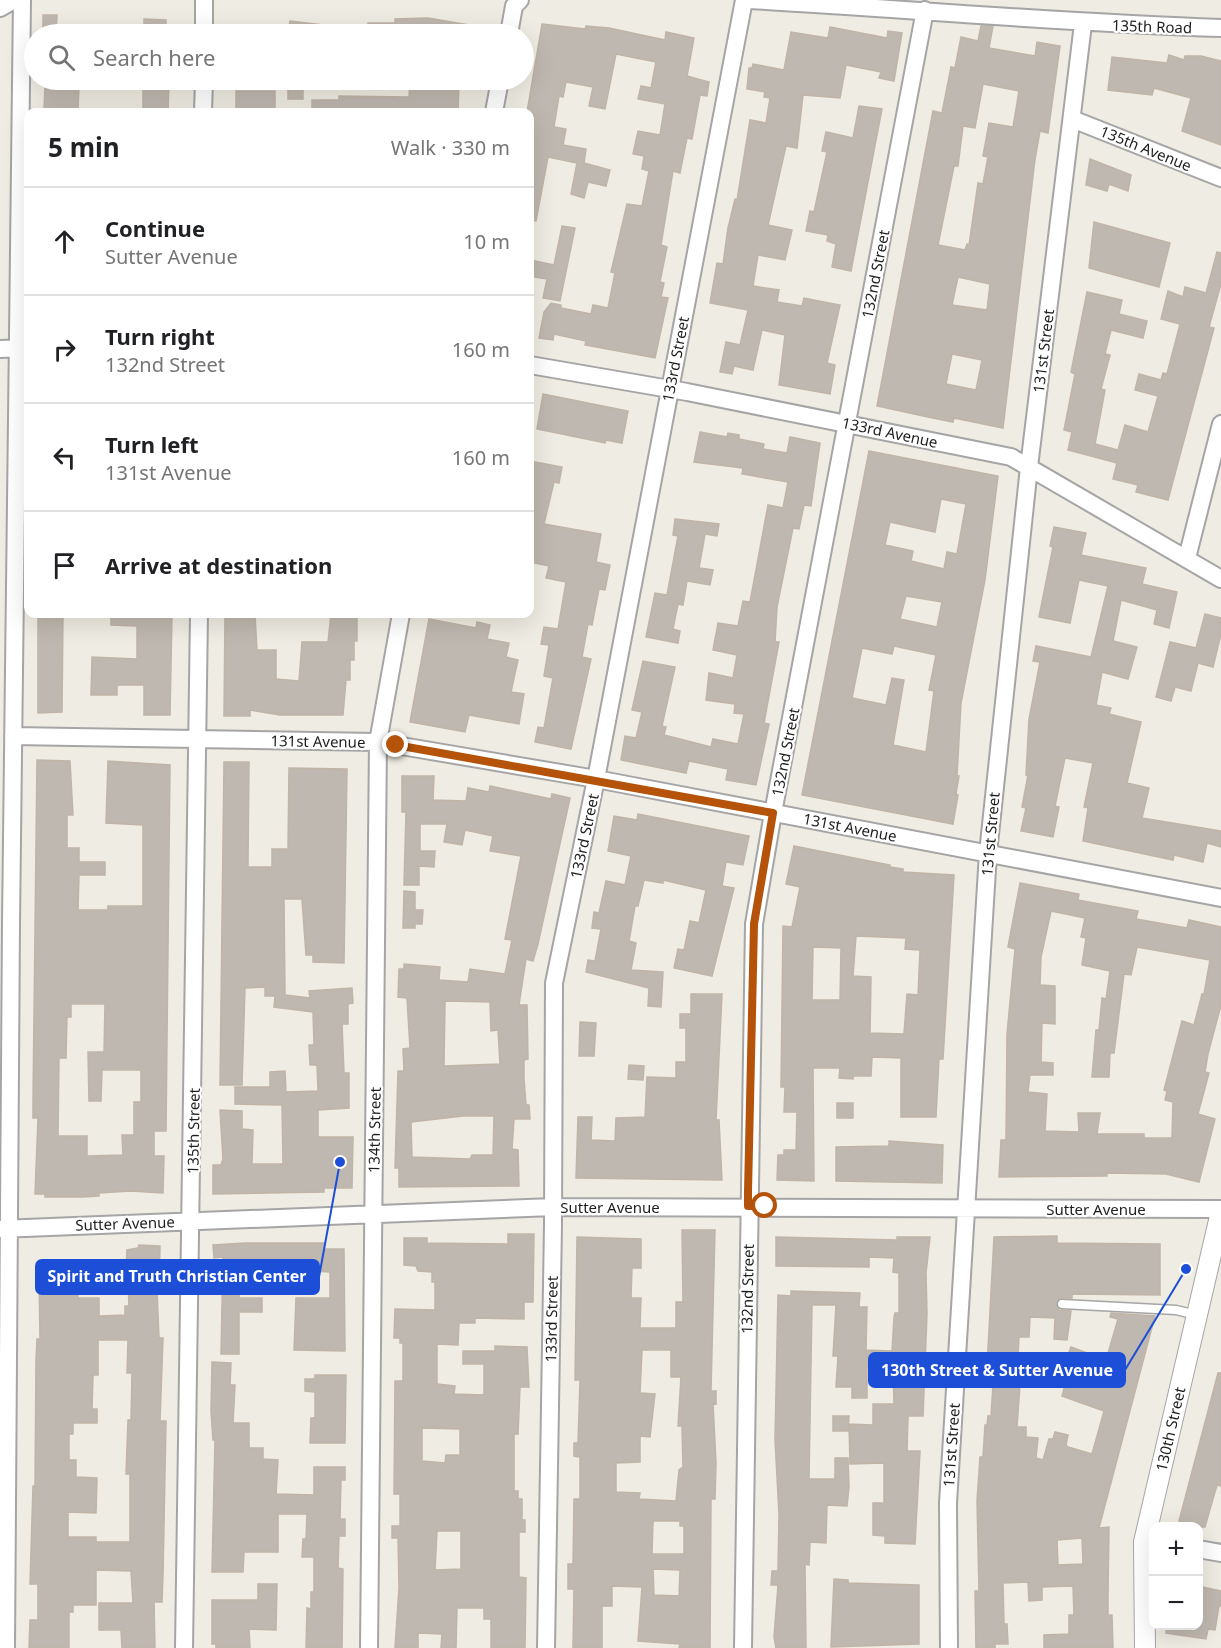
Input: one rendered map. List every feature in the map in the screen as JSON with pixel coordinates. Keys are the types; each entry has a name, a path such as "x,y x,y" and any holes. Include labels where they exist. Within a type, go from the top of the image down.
{"street":[{"path":"0,8 14,0"},
{"path":"6,1648 5,923 13,736 15,348 22,0"},
{"path":"204,0 204,24"},
{"path":"510,24 514,6 520,0"},
{"name":"133rd Street","path":"546,1648 554,983 596,779 744,0"},
{"path":"751,0 925,10 1083,24"},
{"name":"132nd Street","path":"743,1648 754,924 925,10"},
{"name":"135th Road","path":"1083,24 1221,28"},
{"name":"131st Street","path":"949,1648 948,1503 988,853 1029,466 1083,24"},
{"path":"203,108 204,90"},
{"path":"495,108 498,90"},
{"name":"135th Avenue","path":"1072,118 1221,178"},
{"name":"133rd Avenue","path":"534,366 847,423 1011,457 1221,579"},
{"path":"1187,558 1221,424"},
{"name":"135th Street","path":"184,1648 192,1221 199,618"},
{"name":"134th Street","path":"369,1648 378,742 400,618"},
{"name":"131st Avenue","path":"13,736 378,742 596,779 1221,898"},
{"name":"Sutter Avenue","path":"4,1229 553,1207 748,1206 1221,1211"},
{"name":"130th Street","path":"1153,1522 1221,1211"},
{"name":"130th Street","path":"1145,1648 1149,1542"},
{"path":"1203,1551 1221,1553"}],"lane":[{"path":"1062,1304 1176,1310 1197,1315"}],"building":[{"path":"43,15 57,15 57,24 43,24"},
{"path":"428,18 463,24 368,24 395,23 395,19"},
{"path":"144,19 166,20 166,24 144,24"},
{"path":"290,21 315,24 290,24"},
{"path":"542,24 585,29 586,26 609,28 665,40 666,32 694,38 687,76 709,82 707,96 700,95 692,139 687,138 680,173 673,171 661,245 667,247 660,282 664,283 661,297 668,298 655,358 585,345 586,341 554,334 553,340 539,338 544,312 551,303 561,305 561,308 591,314 593,305 608,308 615,273 611,272 627,204 642,206 649,171 642,169 644,156 633,154 638,131 660,135 665,104 638,99 641,86 651,88 656,62 616,54 605,109 589,106 593,87 566,82 563,97 559,96 554,127 566,129 563,145 586,149 584,163 610,170 606,186 588,182 584,198 571,194 577,163 548,157 536,221 534,221 534,108 528,108 531,90 534,90 534,71"},
{"path":"981,26 993,26 989,48 1035,56 1037,42 1060,46 1048,133 1040,131 1035,159 1003,428 954,418 953,422 877,406 933,111 942,113 951,67 955,68 961,37 978,41","holes":["983,84 1019,91 1013,127 989,123 983,156 988,157 983,184 978,183 969,245 967,244 965,250 938,245 954,166 958,166 963,126 975,128","958,277 990,284 987,310 952,305","952,354 982,360 976,390 946,384"]},
{"path":"830,27 887,38 888,31 902,33 894,81 879,78 881,72 846,65 840,98 803,95 797,148 786,146 768,225 792,230 785,260 758,255 753,286 779,290 777,302 802,306 804,298 840,305 827,363 835,365 830,394 779,385 785,335 762,330 753,370 734,366 732,374 720,372 726,342 740,345 748,310 710,303 717,263 723,264 728,228 735,199 737,200 750,120 766,123 770,98 764,97 765,92 747,89 749,68 752,68 753,64 784,70 791,32 828,38"},
{"path":"1169,55 1184,60 1185,56 1201,56 1221,61 1221,145 1182,131 1191,98 1154,88 1152,95 1108,90 1112,57 1167,63"},
{"path":"45,90 79,90 78,108 44,108"},
{"path":"143,90 169,90 168,108 143,108"},
{"path":"288,90 303,90 303,99 288,99"},
{"path":"409,90 459,90 458,108 312,108 312,100 339,100 339,96 409,97"},
{"path":"236,91 275,91 275,108 236,108"},
{"path":"859,106 882,109 851,271 832,267 836,244 827,241 828,235 806,231 810,211 814,212 827,152 822,151 826,132 853,138"},
{"path":"1090,159 1131,175 1128,191 1109,184 1107,191 1086,185"},
{"path":"1094,222 1170,243 1159,287 1089,268"},
{"path":"562,226 575,228 560,301 543,298 547,279 534,277 534,261 554,265"},
{"path":"1217,252 1221,253 1221,284 1209,327 1214,328 1168,500 1136,492 1138,485 1113,479 1117,463 1068,450 1072,432 1064,430 1075,374 1071,372 1087,292 1122,300 1119,314 1147,321 1143,338 1111,330 1105,354 1110,355 1101,389 1105,390 1095,444 1118,450 1125,425 1148,432 1158,396 1135,390 1139,374 1161,380 1163,373 1167,374 1180,324 1161,319 1168,291 1183,297 1185,287 1206,293"},
{"path":"543,394 628,411 622,443 606,440 605,443 537,429"},
{"path":"700,432 727,437 728,433 739,435 739,439 764,444 763,449 787,453 790,437 820,443 811,506 804,505 799,529 793,528 777,607 775,642 779,642 764,723 769,724 756,785 726,780 728,769 689,761 686,773 621,760 625,736 636,738 642,712 632,710 643,661 675,667 662,726 666,727 664,735 711,747 713,739 738,744 744,714 734,713 735,704 706,700 709,673 733,678 737,655 713,650 718,623 738,626 743,601 750,602 768,505 783,508 788,482 742,474 743,468 694,462"},
{"path":"869,451 998,476 985,580 961,703 957,776 959,776 956,794 958,795 953,824 802,795","holes":["941,499 966,504 957,554 947,552 944,569 911,561 913,551 885,545 890,522 935,532","906,596 942,602 937,627 900,619","894,646 936,655 929,690 934,691 926,752 893,745 904,680 892,678 886,705 852,698 862,648 892,654"]},
{"path":"534,462 562,467 559,483 554,482 544,524 601,534 596,562 610,565 605,590 599,589 592,625 588,624 582,657 591,659 571,749 535,742 538,727 544,728 553,678 544,676 549,645 541,644 544,627 558,629 566,582 546,578 549,566 534,563"},
{"path":"675,519 719,524 717,536 705,534 699,568 713,570 710,585 687,581 683,605 678,604 673,629 680,631 678,643 646,637 655,593 667,595 678,536 673,535"},
{"path":"1054,527 1086,533 1081,555 1146,568 1142,584 1177,592 1169,628 1154,624 1157,610 1121,600 1113,641 1137,647 1128,679 1102,672 1096,705 1111,708 1109,714 1141,722 1127,783 1149,788 1142,818 1221,831 1221,847 1207,843 1203,862 1174,855 1173,860 1083,841 1088,808 1084,807 1093,763 1065,758 1055,806 1059,807 1053,837 1021,831 1026,808 1022,807 1028,775 1026,775 1029,719 1040,662 1033,661 1036,646 1091,657 1108,586 1079,580 1070,623 1039,617 1053,547 1050,546"},
{"path":"1205,614 1221,618 1221,634 1213,667 1198,663 1191,691 1175,687 1171,701 1156,697 1170,642 1196,648"},
{"path":"38,618 63,618 62,712 38,713"},
{"path":"111,618 172,618 170,715 144,715 144,685 117,685 117,695 91,695 92,657 137,659 137,626 111,625"},
{"path":"225,618 255,618 257,650 276,650 276,679 299,681 302,642 328,642 331,618 357,618 357,641 354,641 354,660 350,660 350,680 346,680 343,715 280,715 250,710 250,716 224,716"},
{"path":"429,619 476,628 477,622 490,625 487,639 509,643 506,657 518,660 511,692 524,694 519,724 469,715 465,732 410,722"},
{"path":"37,760 70,761 73,815 67,815 67,848 79,848 79,862 105,862 105,875 79,875 78,910 108,910 108,906 143,906 143,825 106,823 108,761 170,765 166,1131 154,1131 154,1156 164,1156 163,1193 130,1191 99,1193 99,1196 83,1197 45,1197 45,1194 35,1194 38,1118 33,1118","holes":["71,1004 105,1004 104,1052 88,1052 89,1101 101,1101 102,1070 141,1070 141,1102 134,1102 134,1135 122,1135 123,1155 87,1156 87,1136 58,1136 59,1058 66,1058 67,1017 71,1017"]},
{"path":"224,762 249,762 248,867 272,867 272,849 288,849 289,768 347,769 344,963 313,962 313,955 306,955 302,899 284,899 285,995 310,998 309,991 352,988 353,1003 348,1004 348,1024 342,1024 344,1073 349,1073 349,1108 318,1110 318,1137 353,1137 352,1188 324,1188 324,1192 213,1194 213,1165 221,1165 223,1159 220,1110 242,1111 242,1129 253,1130 252,1164 283,1164 282,1105 235,1104 235,1087 270,1087 270,1072 285,1071 286,1092 318,1091 317,1065 310,1065 309,1045 314,1045 313,1012 274,1007 275,996 265,996 265,987 245,988 242,1085 220,1085"},
{"path":"402,776 434,776 433,800 466,801 468,788 489,792 490,786 551,799 552,794 570,798 538,944 533,961 526,959 519,1005 527,1005 528,1059 524,1060 524,1078 526,1105 529,1105 530,1119 514,1119 512,1149 518,1150 519,1186 399,1187 399,1168 395,1168 398,1071 404,1071 403,1049 410,1048 407,998 398,997 399,969 404,969 404,964 440,967 439,980 468,982 470,969 505,974 512,940 505,939 521,856 490,851 493,836 465,830 462,845 444,842 447,824 420,824 420,851 435,851 434,867 419,866 419,885 404,885 406,812 402,812","holes":["445,1001 490,1002 491,1031 498,1030 500,1064 444,1066","463,1116 494,1116 493,1155 472,1155 470,1159 412,1157 411,1122"]},
{"path":"638,814 749,836 743,865 726,862 722,886 734,888 712,976 674,968 678,949 684,950 690,921 699,923 706,890 663,880 663,883 644,880 638,906 635,906 629,941 636,943 631,970 663,972 661,1007 648,1006 649,988 586,972 588,960 595,961 601,929 592,928 594,912 599,913 606,881 625,885 631,856 608,851 614,816 637,820"},
{"path":"794,846 890,865 890,867 903,869 903,872 954,875 943,1059 939,1059 936,1117 901,1117 901,1058 872,1057 871,1076 853,1076 853,1079 839,1078 840,1068 813,1068 814,1181 777,1180 778,1155 784,1155 784,1150 796,1150 797,1112 784,1112 785,1087 781,1087 783,926 792,927 800,887 786,884","holes":["856,936 906,938 905,949 920,950 918,995 907,994 904,1034 870,1033 871,977 853,976","813,947 841,948 840,1000 812,1000"]},
{"path":"1020,883 1079,894 1078,900 1138,911 1136,919 1187,928 1189,920 1221,927 1221,1005 1208,1054 1205,1072 1209,1073 1198,1114 1215,1119 1199,1182 1166,1174 1107,1173 1107,1176 999,1177 1001,1140 1006,1140 1007,1034 1015,949 1008,947","holes":["1051,911 1085,918 1081,937 1086,938 1082,965 1110,971 1106,999 1102,998 1099,1030 1096,1030 1092,1077 1109,1077 1110,1053 1114,1053 1124,974 1131,975 1137,947 1210,960 1204,994 1202,994 1194,1025 1182,1021 1164,1090 1167,1091 1165,1100 1173,1102 1172,1138 1144,1138 1144,1134 1097,1134 1100,1113 1078,1113 1079,1132 1045,1131 1047,1094 1028,1092 1030,1075 1053,1075 1053,1063 1041,1062 1042,1023 1055,1024 1055,986 1040,985 1041,957"]},
{"path":"404,891 415,892 415,910 423,910 422,924 415,924 415,928 403,928"},
{"path":"691,994 722,994 716,1120 719,1120 722,1180 576,1178 578,1117 592,1117 591,1140 615,1141 616,1118 645,1117 647,1077 676,1078 676,1062 686,1062 686,1028 680,1028 680,1014 691,1014"},
{"path":"580,1022 596,1023 594,1056 579,1056"},
{"path":"629,1065 644,1066 643,1080 628,1079"},
{"path":"837,1103 853,1103 853,1118 837,1118"},
{"path":"889,1141 943,1145 942,1183 836,1181 836,1147 889,1146"},
{"path":"682,1230 715,1230 711,1391 716,1391 716,1404 713,1403 716,1463 715,1499 711,1499 710,1648 679,1648 680,1644 638,1641 642,1587 612,1586 612,1606 602,1606 602,1648 573,1648 574,1589 568,1589 568,1564 573,1564 574,1499 580,1499 580,1457 574,1456 574,1443 578,1443 580,1380 575,1380 577,1237 641,1239 641,1268 632,1268 631,1298 641,1298 640,1328 676,1328 676,1302 683,1302","holes":["642,1350 671,1350 671,1377 681,1377 678,1426 682,1426 683,1467 679,1470 676,1501 639,1499 640,1493 616,1492 616,1463 640,1462 640,1436 650,1437 655,1394 640,1393","653,1521 680,1521 680,1526 684,1526 684,1554 652,1554","653,1569 680,1570 679,1596 654,1595"]},
{"path":"508,1234 534,1234 533,1302 524,1302 524,1319 475,1318 475,1323 459,1323 458,1345 437,1344 437,1384 455,1386 454,1394 484,1395 484,1364 463,1364 463,1351 495,1351 495,1346 527,1347 529,1387 520,1387 518,1434 514,1434 514,1491 518,1491 518,1499 522,1499 522,1520 525,1520 525,1532 519,1532 519,1577 526,1578 525,1648 491,1648 491,1619 484,1619 484,1608 457,1608 456,1648 441,1648 442,1634 418,1633 418,1648 395,1648 399,1588 398,1538 392,1538 392,1526 400,1526 400,1494 394,1494 395,1381 403,1381 403,1343 400,1343 400,1338 394,1338 395,1309 435,1310 435,1282 432,1282 432,1272 418,1271 416,1266 404,1265 404,1238 427,1238 427,1243 508,1244","holes":["422,1428 460,1429 460,1455 446,1455 445,1463 422,1461","437,1531 461,1531 461,1569 435,1570"]},
{"path":"1057,1236 1057,1243 1160,1244 1160,1295 1072,1294 1072,1298 1060,1298 1056,1303 1059,1310 1071,1311 1067,1340 1054,1339 1055,1318 1030,1317 1029,1337 1019,1337 1018,1356 1023,1357 1023,1367 1018,1367 1021,1370 1017,1427 1026,1427 1026,1437 1038,1438 1036,1458 1043,1460 1049,1439 1053,1439 1055,1432 1068,1435 1066,1445 1068,1447 1092,1454 1104,1411 1062,1396 1071,1364 1065,1362 1071,1347 1106,1360 1118,1319 1110,1317 1111,1313 1155,1316 1099,1528 1109,1527 1108,1615 1112,1615 1113,1648 1044,1648 1044,1635 1069,1634 1069,1615 1074,1615 1073,1586 1042,1587 1042,1600 1029,1601 1028,1582 1003,1583 1004,1624 1007,1624 1008,1644 995,1644 995,1648 976,1648 975,1591 979,1591 977,1501 980,1457 983,1457 985,1425 987,1425 988,1416 991,1416 993,1385 990,1385 991,1367 987,1367 994,1237","holes":["1082,1538 1083,1564 1058,1565 1057,1540"]},
{"path":"776,1237 897,1240 897,1237 930,1237 926,1273 927,1314 923,1416 908,1416 907,1451 920,1451 915,1544 885,1543 885,1536 873,1535 873,1503 884,1503 884,1463 850,1464 849,1424 873,1425 873,1404 894,1404 893,1367 867,1367 867,1398 852,1398 852,1387 836,1387 838,1356 833,1356 836,1305 812,1305 809,1479 835,1479 835,1458 848,1458 849,1487 847,1506 827,1505 826,1543 810,1542 809,1565 805,1564 806,1648 776,1648 774,1637 778,1585 771,1585 772,1571 778,1571 779,1514 775,1440 778,1295 791,1296 791,1291 860,1293 859,1307 867,1307 866,1350 892,1351 894,1317 895,1313 899,1313 899,1273 893,1272 894,1258 869,1257 869,1267 776,1266"},
{"path":"324,1243 324,1249 344,1249 345,1351 294,1350 296,1298 330,1298 330,1272 294,1270 239,1272 239,1298 262,1298 262,1312 239,1312 239,1354 221,1354 223,1257 214,1258 213,1245"},
{"path":"139,1245 160,1246 159,1291 157,1291 159,1338 163,1338 160,1421 166,1421 162,1602 154,1602 155,1648 122,1648 121,1630 99,1630 99,1603 133,1603 131,1571 96,1570 96,1605 73,1605 73,1612 69,1612 69,1648 29,1648 30,1620 38,1620 38,1584 30,1584 33,1486 35,1486 36,1360 37,1339 40,1339 39,1275 77,1274 78,1298 99,1298 99,1316 125,1315 125,1306 129,1306 128,1281 105,1282 104,1269 126,1268 127,1250 138,1248","holes":["98,1340 128,1340 127,1373 132,1373 126,1474 130,1474 130,1542 96,1542 96,1537 68,1537 68,1512 96,1513 97,1478 76,1477 76,1460 69,1460 69,1434 73,1434 73,1423 97,1423 97,1409 92,1409 93,1375 98,1375"]},
{"path":"212,1362 231,1363 230,1385 235,1385 233,1423 249,1423 249,1448 263,1448 263,1459 278,1460 276,1494 314,1495 314,1467 345,1467 345,1480 341,1480 340,1519 345,1519 345,1536 339,1536 338,1568 343,1569 342,1648 306,1648 307,1608 311,1609 311,1592 314,1592 314,1557 302,1557 303,1539 306,1539 307,1514 278,1514 278,1552 244,1552 243,1572 212,1572 215,1440 213,1440 211,1411"},
{"path":"1218,1373 1221,1373 1221,1486 1217,1485 1205,1527 1203,1527 1203,1522 1179,1521"},
{"path":"315,1375 346,1375 345,1443 310,1443 311,1418 315,1418 315,1392 305,1391 305,1379 315,1379"},
{"path":"833,1416 849,1416 848,1431 833,1431"},
{"path":"834,1579 848,1580 848,1583 919,1585 919,1644 831,1647"},
{"path":"258,1584 277,1584 276,1630 249,1629 250,1648 216,1648 216,1644 212,1644 212,1600 258,1600"},
{"path":"1203,1587 1221,1591 1221,1606 1219,1606 1215,1630 1208,1629 1206,1639 1166,1633 1166,1630 1203,1630"}],"place":[{"name":"Spirit and Truth Christian Center","path":"340,1162"},
{"name":"130th Street & Sutter Avenue","path":"1186,1269"}],"route":[{"path":"396,745 596,779 773,813 754,924 748,1192 748,1206 765,1206"}]}
